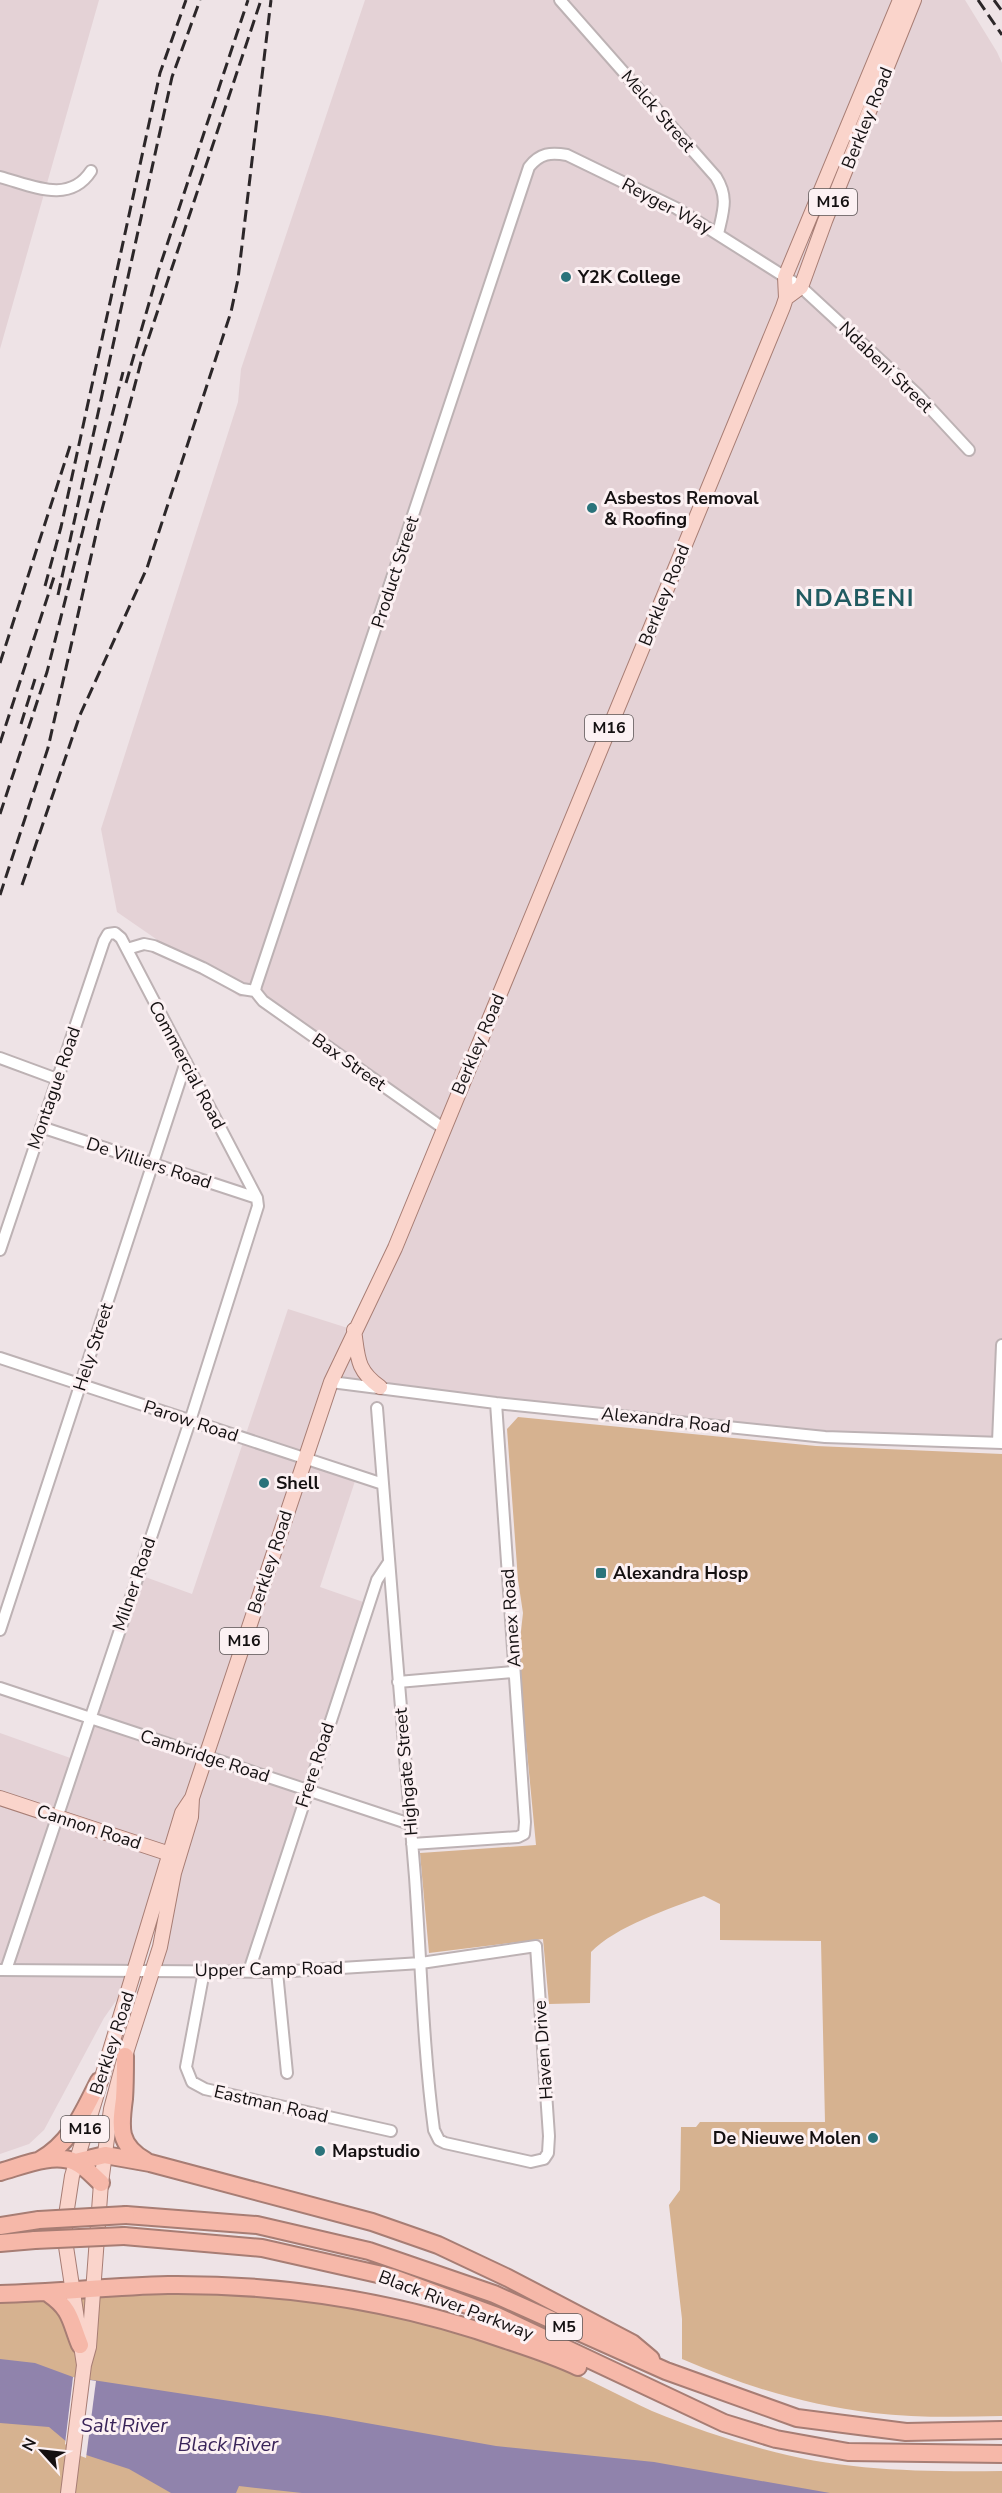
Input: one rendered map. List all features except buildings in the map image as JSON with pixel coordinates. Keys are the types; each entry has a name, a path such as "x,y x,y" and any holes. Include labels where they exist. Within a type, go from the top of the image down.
{"highway":[{"path":"125,2056 122,2134 136,2155 150,2163"},
{"path":"36,2162 55,2151 72,2132 99,2082"},
{"path":"0,2172 36,2162 59,2159 75,2162 105,2155 150,2163 372,2222 438,2245 508,2278 632,2343 666,2371"},
{"path":"75,2162 101,2183"},
{"name":"Black River Parkway","path":"0,2226 39,2220 126,2215 257,2225 369,2251 494,2294 666,2371 796,2418 906,2432 1002,2430"},
{"name":"Black River Parkway","path":"0,2243 124,2236 262,2248 391,2277 497,2316 724,2422 776,2439 848,2452 1002,2454"},
{"path":"0,2294 49,2294 94,2288 168,2285 240,2287 346,2297 454,2322 564,2360 694,2420 724,2422"},
{"path":"49,2294 63,2304 68,2311 80,2345"}],"main road":[{"name":"Berkley Road","path":"801,287 844,156 900,0"},
{"name":"Berkley Road","path":"68,2493 84,2369 89,2347 101,2183 111,2109 125,2056 153,1971 182,1813 192,1798 331,1382 395,1248 786,298 785,277 844,156 914,0"},
{"path":"786,298 801,287"},
{"path":"354,1330 361,1370 380,1388"},
{"name":"Cannon Road","path":"0,1798 173,1855"},
{"name":"Berkley Road","path":"84,2369 80,2326 66,2254 65,2222 75,2162 173,1855"}],"street":[{"name":"Melck Street","path":"560,0 716,177 723,188 725,199 718,234"},
{"name":"Reyger Way","path":"543,155 553,152 567,155 676,208 801,287"},
{"name":"Product Street","path":"256,992 530,167 543,155"},
{"path":"0,177 45,189 64,191 82,182 91,171"},
{"name":"Ndabeni Street","path":"801,287 918,395 969,450"},
{"name":"Commercial Road","path":"115,933 127,949 257,1198"},
{"name":"Montague Road","path":"0,1250 104,941 108,934 115,933"},
{"path":"127,949 144,944 154,946 242,989 256,992"},
{"name":"Bax Street","path":"256,992 263,1001 443,1128"},
{"path":"1,1062 57,1079"},
{"name":"Hely Street","path":"0,1630 186,1062"},
{"name":"De Villiers Road","path":"41,1127 257,1198"},
{"name":"Milner Road","path":"3,1970 58,1817 89,1718 190,1421 258,1206 257,1198"},
{"path":"1000,1442 1002,1345"},
{"name":"Parow Road","path":"0,1358 383,1484"},
{"name":"Alexandra Road","path":"331,1382 496,1403 825,1437 1000,1442"},
{"name":"Annex Road","path":"412,1844 518,1837 524,1833 496,1403"},
{"name":"Highgate Street","path":"377,1408 436,2136"},
{"name":"Frere Road","path":"249,1971 377,1580 389,1562"},
{"path":"398,1682 514,1672"},
{"name":"Cambridge Road","path":"0,1688 410,1824"},
{"name":"Upper Camp Road","path":"3,1970 277,1972 421,1963 536,1946"},
{"name":"Haven Drive","path":"436,2136 445,2143 531,2162 544,2159 548,2153 549,2136 536,1946"},
{"name":"Eastman Road","path":"204,1971 186,2067 192,2082 206,2089 392,2131"},
{"path":"277,1972 286,2073"}],"shaded area":[{"path":"0,0 99,0 0,349"},
{"path":"365,0 965,0 1002,63 1002,1443 825,1437 331,1382 304,1458 357,1475 320,1587 369,1604 249,1971 153,1971 178,1857 136,1972 104,2018 44,2130 29,2144 0,2154 0,1733 76,1760 137,1574 192,1594 288,1309 354,1330 442,1129 257,993 240,997 117,912 101,829 238,402 241,369"},
{"path":"518,1417 816,1446 1002,1454 1002,2416 889,2415 824,2405 799,2400 729,2378 682,2359 682,2319 669,2205 680,2190 681,2127 696,2127 700,2122 825,2122 821,1941 720,1940 720,1904 704,1896 628,1926 591,1952 590,2003 549,2004 543,1939 429,1953 420,1853 536,1845 518,1658 523,1613 518,1580 507,1429"},
{"path":"200,2294 327,2302 428,2323 482,2338 536,2357 652,2411 721,2437 792,2456 852,2466 942,2471 1002,2471 1002,2493 0,2493 0,2298"}],"water":[{"name":"Black River","path":"0,2359 35,2363 73,2377 327,2416 496,2446 654,2462 830,2493 302,2493 239,2486 236,2493 171,2493 129,2469 80,2453 49,2427 0,2423"}],"pier":[{"path":"73,2377 96,2381 86,2458 78,2455 65,2444"}],"railway":[{"path":"45,586 61,527 160,73 186,0"},
{"path":"58,595 172,77 200,0"},
{"path":"126,383 158,272 248,0"},
{"path":"0,895 48,748 99,521 142,358 261,0"},
{"path":"22,885 80,715 147,568 231,312 238,279 271,0"},
{"path":"978,0 1002,35"},
{"path":"994,0 1002,11"},
{"path":"0,814 47,672 123,372"},
{"path":"0,663 70,446"},
{"path":"0,743 54,577"},
{"path":"21,724 35,679"}],"place":[{"name":"Y2K College","path":"566,277"},
{"name":"Asbestos Removal & Roofing","path":"592,508"},
{"name":"Shell","path":"264,1483"},
{"name":"Alexandra Hosp","path":"601,1573"},
{"name":"De Nieuwe Molen","path":"873,2138"},
{"name":"Mapstudio","path":"320,2151"}],"district":[{"name":"NDABENI","path":"855,598"}],"water label":[{"name":"Salt River","path":"124,2425"}]}
